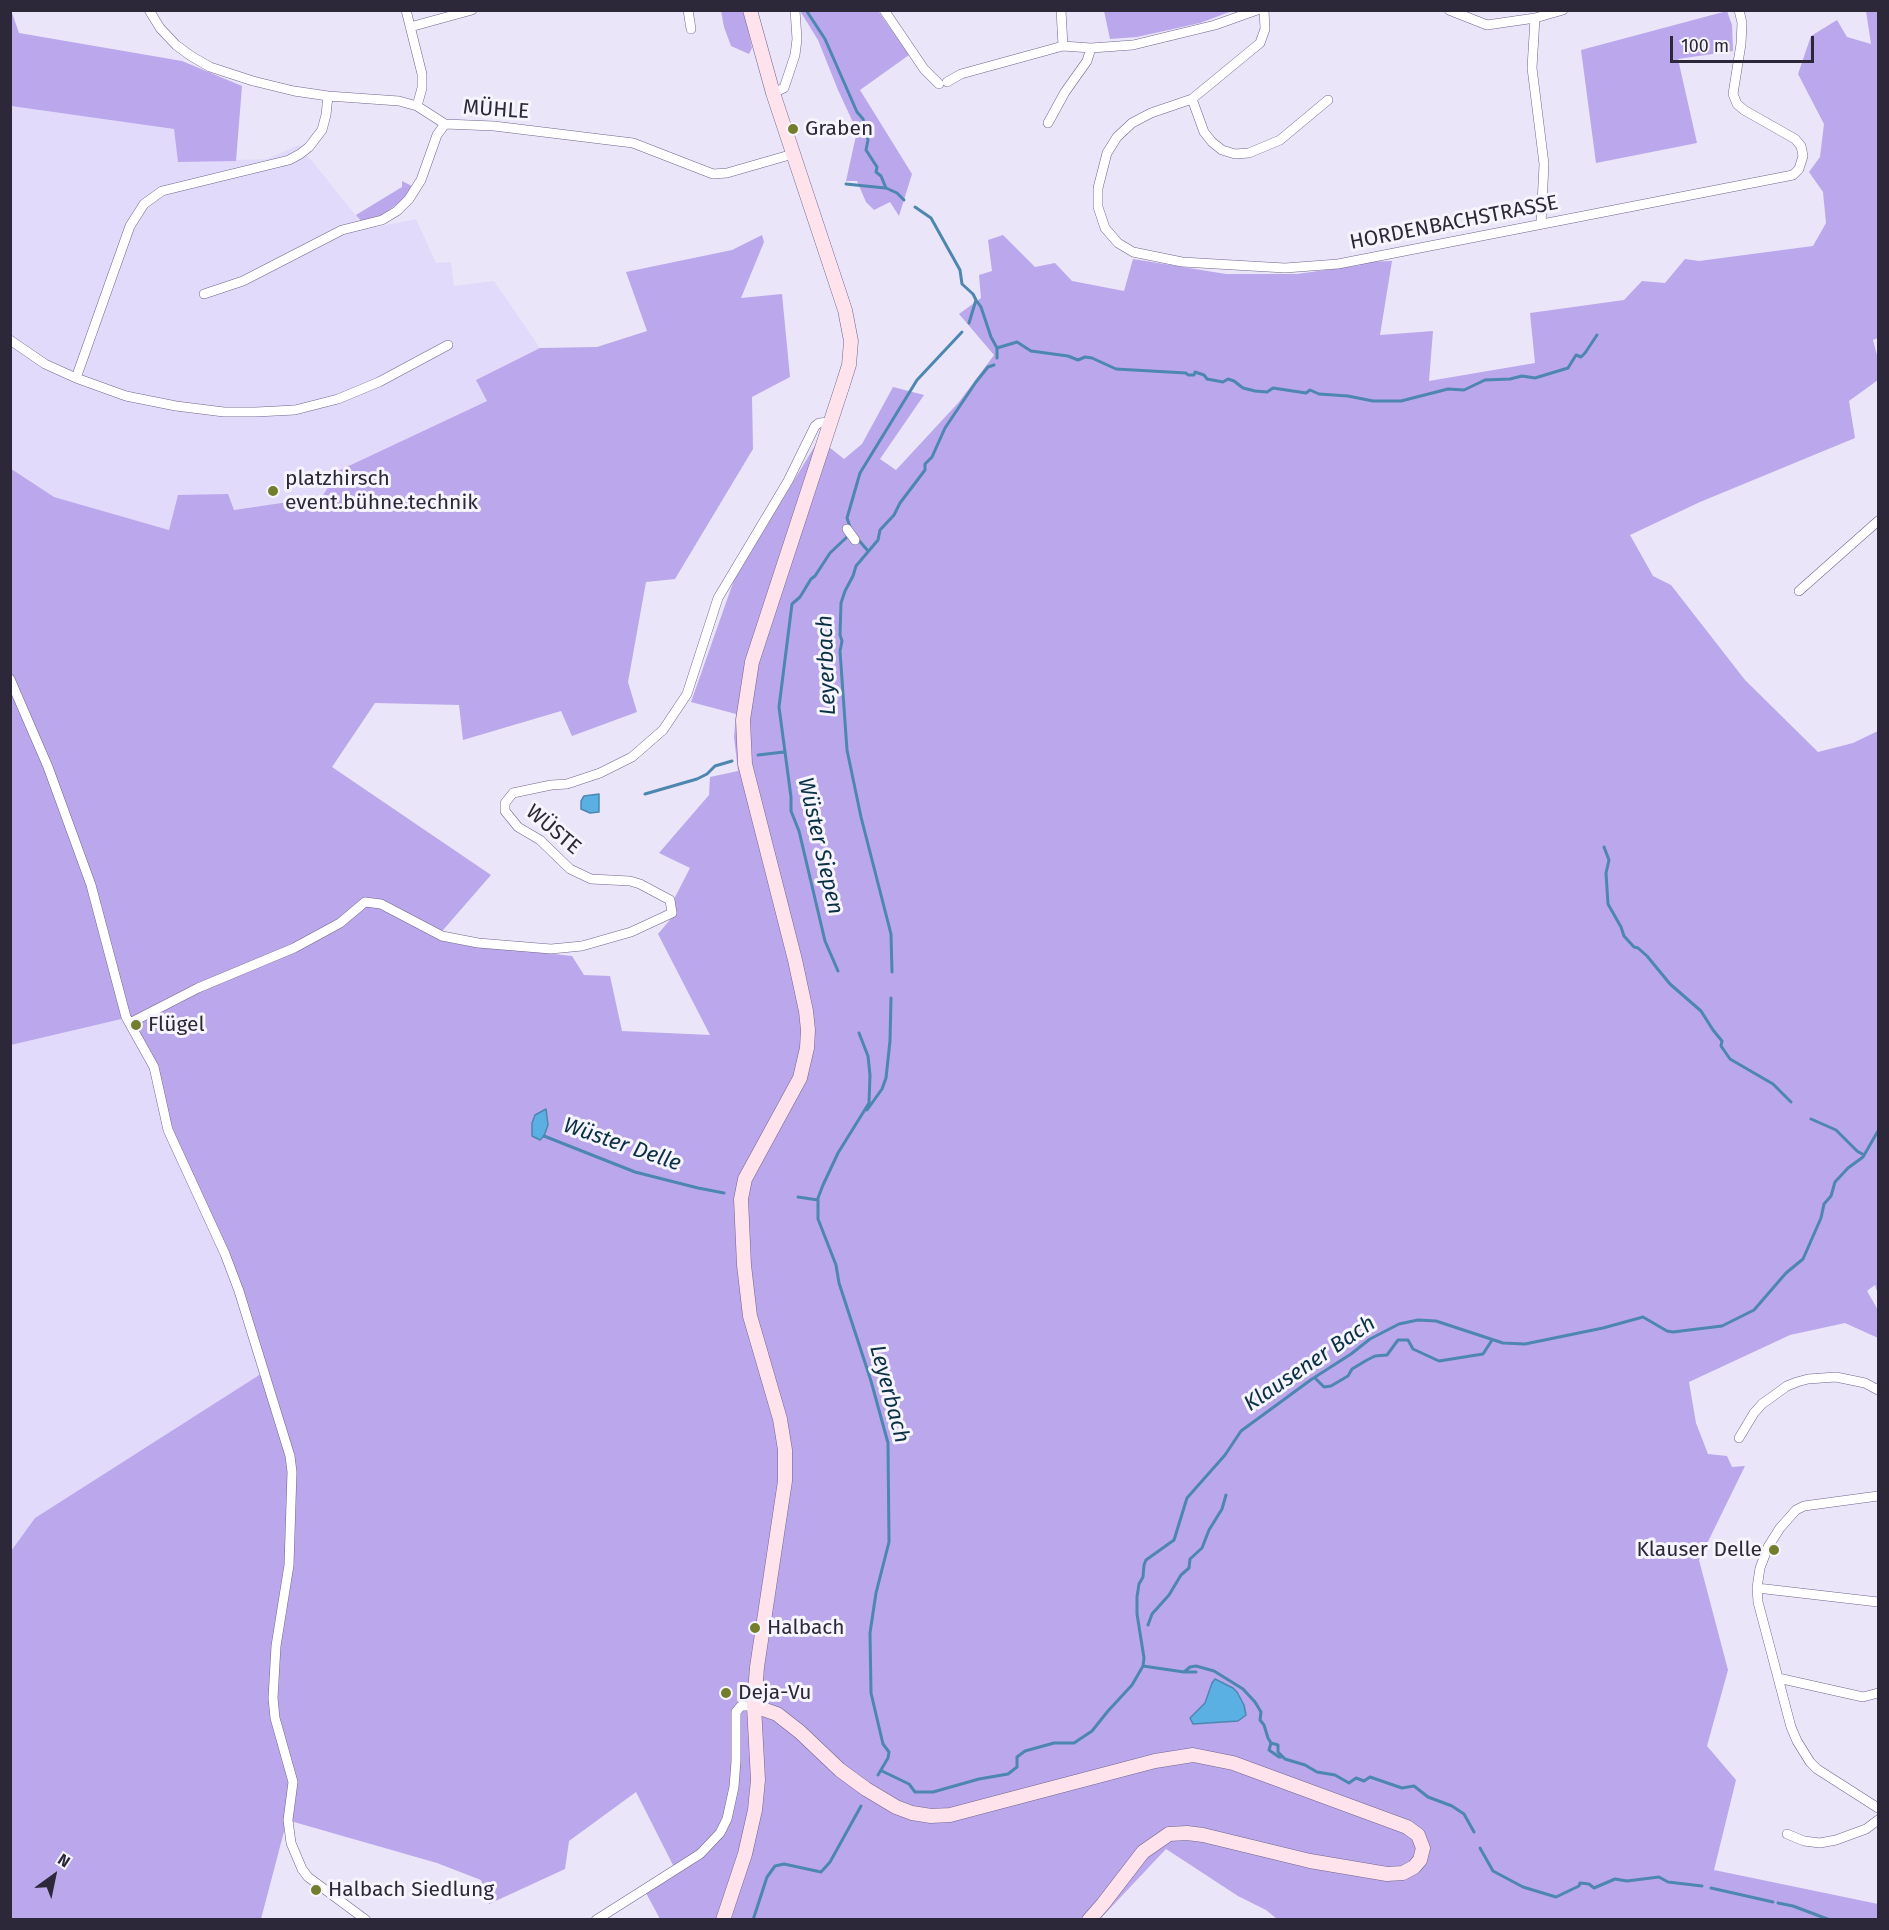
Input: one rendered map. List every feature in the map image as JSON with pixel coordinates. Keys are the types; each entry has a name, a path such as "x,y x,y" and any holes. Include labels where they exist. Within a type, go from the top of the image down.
{"main road":[{"path":"723,1920 751,1832 758,1780 754,1707 762,1633 785,1481 786,1450 780,1419 750,1316 744,1265 741,1199 745,1179 800,1078 807,1048 808,1030 795,960 745,765 743,720 752,662 849,365 851,341 850,327 773,93 750,10"},
{"path":"754,1707 777,1714 800,1732 840,1770 896,1807 912,1813 932,1816 950,1815 1155,1761 1193,1755 1233,1763 1407,1827 1418,1835 1423,1848 1420,1860 1414,1867 1403,1873 1387,1874 1310,1861 1203,1835 1169,1834 1143,1852 1089,1920"}],"street":[{"name":"MÜHLE","path":"149,10 160,28 176,45 210,67 264,84 328,96 399,101 417,106 445,124 494,126 633,143 713,174 727,173 793,153"},
{"path":"405,10 422,74 422,88 417,106"},
{"path":"410,27 472,10"},
{"path":"688,10 691,29"},
{"path":"773,93 784,88 795,56 797,39 795,10"},
{"path":"884,10 924,69 943,83 961,74 1063,46 1091,48 1133,45 1215,25 1257,10"},
{"path":"1061,10 1063,46"},
{"name":"HORDENBACHSTRASSE","path":"1264,10 1265,29 1260,43 1192,99 1151,113 1132,123 1117,137 1107,153 1098,188 1098,207 1105,228 1118,243 1133,252 1182,262 1285,268 1338,264 1793,175 1799,169 1803,156 1801,146 1795,139 1744,110 1737,104 1733,94 1741,44 1742,23 1739,10"},
{"path":"1449,10 1487,25 1535,18 1563,10"},
{"path":"1535,18 1532,68 1544,164 1541,225"},
{"path":"1048,123 1065,92 1087,61 1091,48"},
{"path":"76,378 130,226 144,204 162,191 289,160 300,154 309,147 322,130 328,96"},
{"path":"1192,99 1204,132 1222,150 1236,154 1249,153 1280,140 1328,100"},
{"path":"204,294 243,281 342,230 382,220 397,211 409,199 421,180 437,135 445,124"},
{"path":"10,340 45,364 126,396 176,406 224,412 295,410 338,399 379,382 448,345"},
{"name":"WÜSTE","path":"130,1023 205,985 294,948 340,923 360,906 370,902 381,904 442,936 551,949 582,946 631,932 672,913 670,900 640,884 630,880 591,879 570,869 540,840 518,827 505,811 505,804 513,794 551,785 567,784 600,773 632,757 663,730 687,694 718,598 788,481 815,426 819,423 830,422"},
{"path":"1799,591 1878,521"},
{"path":"847,529 855,540"},
{"path":"10,679 48,767 92,885 126,1017 154,1067 168,1130 225,1254 239,1291 290,1456 292,1472 289,1565 276,1646 273,1698 275,1718 293,1782 288,1820 291,1843 302,1869 308,1876 366,1920"},
{"path":"1739,1438 1762,1404 1787,1386 1797,1382 1836,1377 1865,1383 1878,1390"},
{"path":"1878,1496 1804,1506 1797,1510 1780,1528 1768,1547 1760,1568 1757,1588 1758,1602 1797,1741 1810,1762 1834,1781 1878,1808"},
{"path":"1757,1588 1878,1602"},
{"path":"1778,1678 1863,1697 1878,1693"},
{"path":"596,1920 673,1873 708,1847 724,1826 731,1804 736,1761 734,1720 736,1712 741,1706 754,1707"},
{"path":"1788,1834 1812,1842 1836,1840 1866,1829 1878,1820"}],"shaded area":[{"path":"11,10 19,33 182,61 242,86 236,161 178,162 174,129 11,106"},
{"path":"1104,10 1232,11 1200,23 1137,37 1110,39"},
{"path":"721,11 744,11 752,48 749,54 731,46"},
{"path":"800,11 878,11 909,55 860,90 912,174 899,216 890,202 874,210 866,202 857,181 846,181 857,131 818,40"},
{"path":"1727,11 1732,25 1733,51 1678,59 1697,143 1596,163 1581,50"},
{"path":"1866,11 1878,11 1878,338 1873,340 1878,359 1878,380 1849,401 1855,438 1700,502 1630,535 1653,576 1671,585 1745,680 1818,752 1853,743 1878,731 1878,1294 1875,1285 1867,1291 1878,1310 1878,1338 1845,1323 1790,1335 1689,1382 1696,1423 1708,1454 1727,1456 1732,1467 1745,1466 1699,1560 1728,1670 1707,1746 1736,1780 1714,1870 1878,1904 1878,1919 1277,1919 1166,1849 1100,1919 660,1919 646,1893 677,1873 636,1792 569,1841 565,1869 489,1904 481,1880 437,1863 287,1820 261,1919 11,1919 11,1551 35,1518 264,1372 230,1257 179,1145 130,1017 11,1045 10,468 54,497 169,530 178,495 228,494 234,510 322,497 338,471 487,401 476,380 540,348 597,347 647,331 626,272 732,250 762,235 764,242 741,298 782,294 790,377 752,397 753,449 675,579 646,582 628,682 637,712 572,736 561,711 463,740 459,705 375,703 332,767 491,875 437,937 453,943 572,956 584,975 610,976 622,1031 710,1035 658,934 674,915 672,903 690,868 659,853 709,795 710,777 738,771 734,737 736,714 691,702 734,580 819,439 844,459 862,444 893,387 924,395 880,459 896,470 959,402 994,355 959,314 981,298 979,275 992,271 988,240 1003,235 1035,267 1055,263 1072,281 1124,291 1133,259 1226,274 1297,274 1362,265 1231,266 1392,261 1380,335 1433,331 1429,381 1535,363 1530,313 1624,300 1642,281 1665,283 1685,259 1699,261 1813,246 1826,223 1823,192 1809,172 1820,157 1824,124 1798,74 1811,36 1837,20 1847,37 1871,44"},
{"path":"11,106 174,129 179,162 267,159 299,145 367,229 416,219 436,263 451,262 454,286 494,281 540,348 477,380 487,401 338,471 322,497 233,510 169,530 54,497 11,468"},
{"path":"402,181 412,186 403,200 379,217 362,222 356,215 402,187"},
{"path":"130,1017 179,1145 230,1257 265,1372 35,1518 11,1551 11,1045"}],"water":[{"path":"599,794 599,812 590,813 581,809 584,796"},
{"path":"546,1109 548,1125 540,1140 532,1136 532,1123 535,1115"},
{"path":"1215,1679 1237,1692 1246,1715 1238,1721 1193,1724 1190,1718 1205,1703"}],"waterway":[{"name":"Leyerbach","path":"806,10 825,39 857,112 863,119 868,140 866,150 877,167 876,172 881,176 886,188 897,193 904,200"},
{"path":"846,184 885,188"},
{"name":"Leyerbach","path":"915,207 931,218 960,270 962,284 976,300 969,323"},
{"path":"976,300 997,348 997,358"},
{"name":"Leyerbach","path":"850,527 847,518 860,473 917,380 962,332"},
{"path":"997,348 1017,342 1031,351 1068,356 1078,360 1085,357 1092,358 1116,369 1186,373 1188,375 1194,375 1195,372 1204,375 1207,379 1223,382 1228,379 1243,388 1255,391 1267,392 1273,388 1306,393 1310,390 1319,394 1373,401 1401,401 1448,389 1464,390 1485,380 1522,376 1535,378 1568,368 1576,355 1581,357 1585,353 1597,335"},
{"name":"Leyerbach","path":"892,972 891,934 861,817 847,750 840,651 841,603 856,566 878,540 880,530 894,515 900,503 925,470 925,464 932,457 945,428 976,382 988,367 994,365"},
{"name":"Leyerbach","path":"838,971 825,941 799,831 791,811 779,707 792,604 800,597 830,553 848,536"},
{"path":"857,538 868,551"},
{"name":"Wüster Siepen","path":"758,755 784,752"},
{"name":"Wüster Siepen","path":"645,794 697,779 707,774 715,766 732,761"},
{"path":"1604,847 1609,860 1606,873 1608,904 1624,936 1647,956 1670,984 1701,1011 1722,1041 1721,1046 1730,1059 1773,1084 1791,1102"},
{"path":"867,1110 882,1089 886,1078 891,998"},
{"name":"Leyerbach","path":"859,1033 868,1056 869,1103 838,1153 823,1185 818,1198 818,1219 836,1265 839,1283 871,1381 888,1443 889,1542 876,1593 870,1633 871,1693 883,1744 889,1752 878,1775"},
{"path":"1811,1119 1836,1130 1864,1155"},
{"name":"Klausener Bach","path":"882,1771 909,1784 915,1792 933,1792 979,1779 1008,1774 1017,1767 1017,1757 1025,1751 1054,1743 1074,1743 1092,1731 1132,1685 1143,1666 1144,1658 1137,1614 1139,1584 1143,1577 1146,1560 1174,1540 1187,1498 1225,1455 1241,1431 1370,1339 1399,1324 1418,1320 1436,1321 1503,1343 1525,1344 1603,1328 1643,1317 1673,1332 1722,1326 1754,1310 1786,1273 1803,1259 1835,1182 1863,1157 1878,1131"},
{"name":"Wüster Delle","path":"544,1136 635,1172 724,1193"},
{"name":"Wüster Delle","path":"798,1197 818,1200"},
{"path":"1315,1378 1324,1387 1331,1386 1348,1376 1352,1369 1367,1360 1375,1356 1387,1355 1398,1340 1408,1340 1413,1349 1439,1361 1483,1354 1492,1340"},
{"path":"1148,1625 1152,1614 1169,1595 1181,1575 1189,1568 1190,1559 1202,1548 1209,1530 1222,1509 1226,1495"},
{"path":"1143,1666 1184,1672 1196,1666 1214,1671 1243,1689 1255,1702 1261,1712 1260,1720 1268,1738 1271,1743 1278,1745 1278,1752 1285,1759 1305,1765 1317,1772 1335,1775 1349,1783 1356,1778 1364,1781 1370,1777 1402,1788 1414,1786 1428,1797 1452,1806 1464,1814 1474,1832"},
{"path":"1184,1672 1196,1672"},
{"path":"1271,1743 1269,1750 1282,1757"},
{"name":"Leyerbach","path":"753,1920 767,1877 775,1866 784,1864 821,1872 830,1862 861,1806"},
{"path":"1480,1848 1493,1871 1523,1887 1556,1897 1579,1886 1580,1883 1589,1884 1594,1888 1615,1879 1627,1881 1659,1877 1668,1882 1702,1886"},
{"path":"1711,1888 1773,1902"},
{"path":"1778,1903 1793,1906 1830,1920"}],"place":[{"name":"Graben","path":"793,129"},
{"name":"platzhirsch event.bühne.technik","path":"273,491"},
{"name":"Flügel","path":"136,1025"},
{"name":"Klauser Delle","path":"1774,1550"},
{"name":"Halbach","path":"755,1628"},
{"name":"Deja-Vu","path":"726,1693"},
{"name":"Halbach Siedlung","path":"316,1890"}]}
